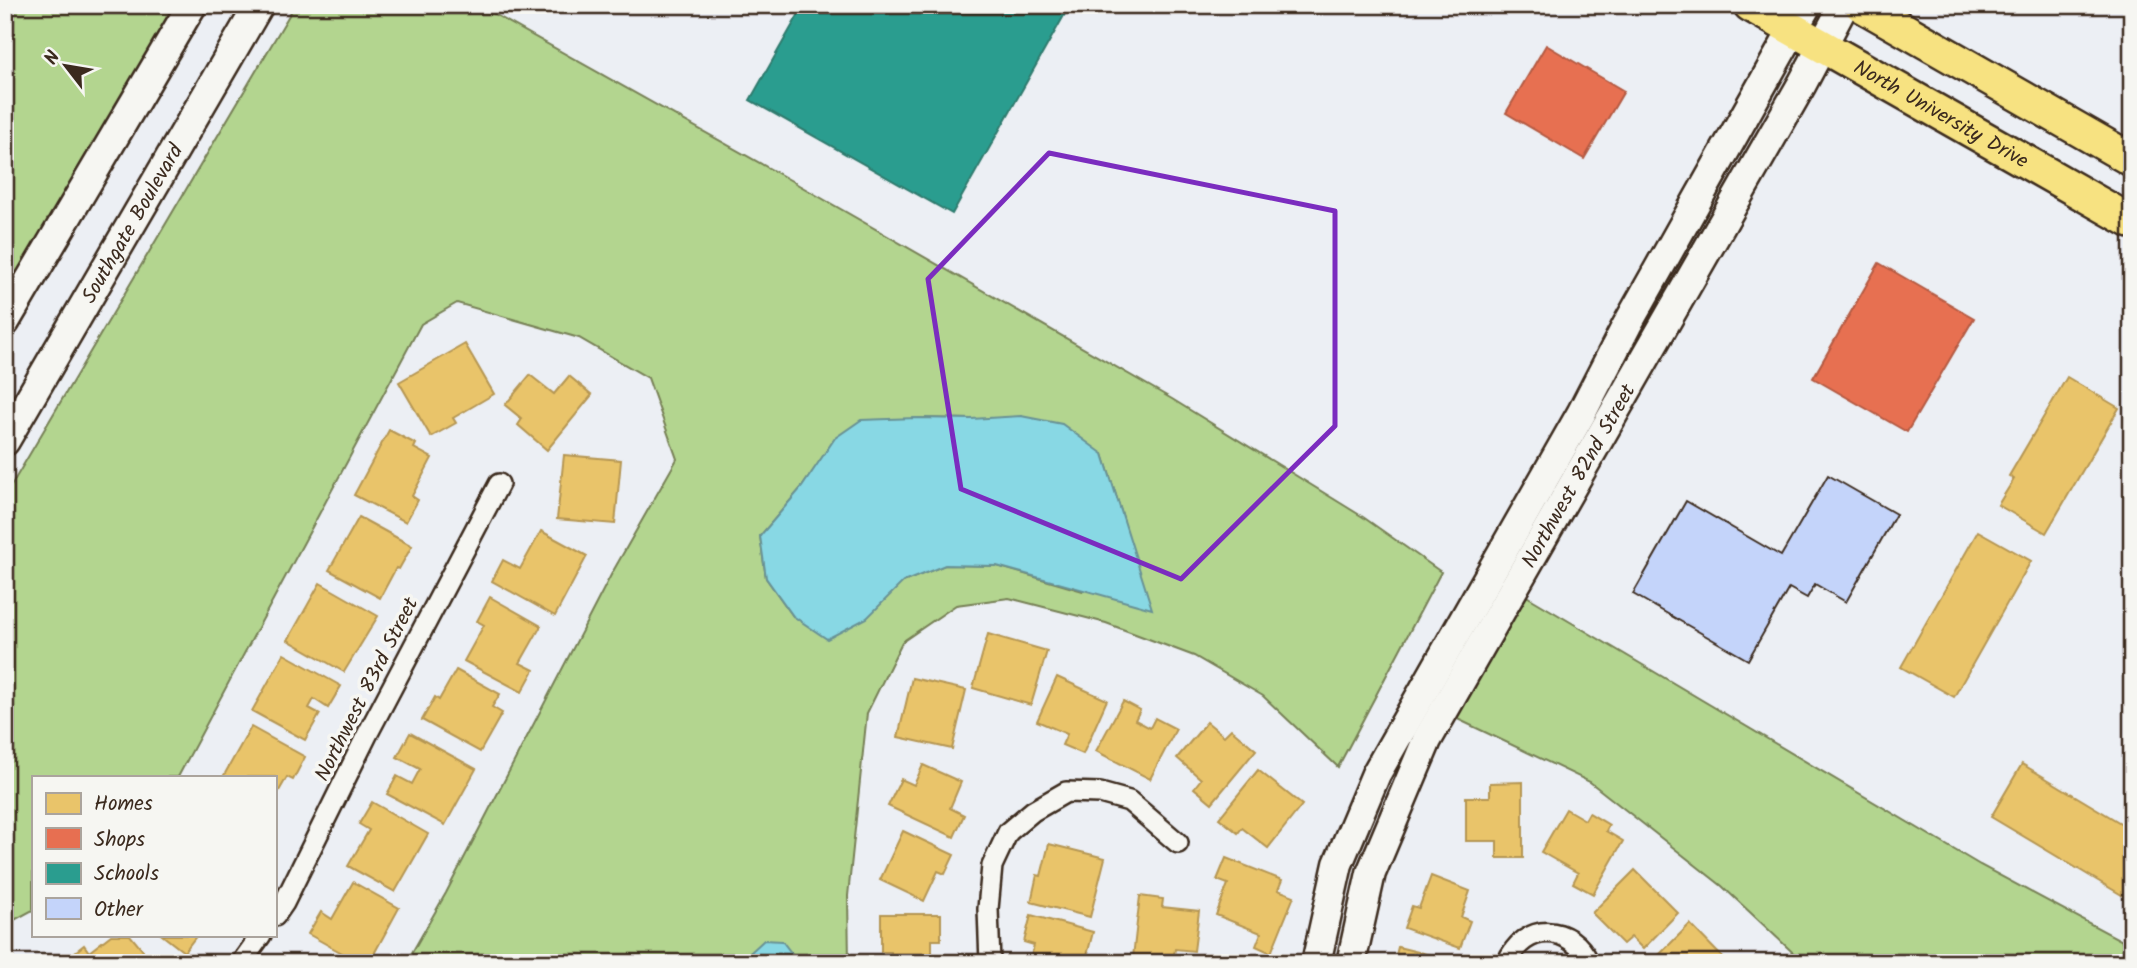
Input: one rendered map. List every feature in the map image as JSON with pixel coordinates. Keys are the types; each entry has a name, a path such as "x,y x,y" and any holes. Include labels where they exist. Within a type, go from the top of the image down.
{"main road":[{"name":"North University Drive","path":"1750,5 1800,18 1823,46 2132,222"},
{"path":"1861,5 2132,160"}],"street":[{"path":"5,322 192,5"},
{"name":"Southgate Boulevard","path":"5,441 260,5"},
{"name":"Northwest 82nd Street","path":"1351,963 1371,873 1427,740 1844,5"},
{"name":"Northwest 82nd Street","path":"1315,963 1338,864 1376,774 1581,414 1627,325 1800,18"},
{"name":"Northwest 83rd Street","path":"276,915 366,735 499,484"},
{"path":"990,963 988,909 992,866 1008,832 1033,811 1066,792 1100,793 1129,801 1178,843"},
{"path":"1507,963 1524,939 1550,932 1575,942 1589,963"},
{"path":"241,963 260,936"}],"highlighted area":[{"path":"1049,153 1335,211 1335,426 1181,579 961,489 928,279"}],"green space":[{"path":"5,5 180,5 5,292"},
{"path":"295,5 478,5 1172,399 1363,517 1441,572 1338,767 1263,696 1194,656 1106,623 1009,598 956,605 902,642 867,713 848,896 849,963 406,963 446,893 612,573 677,459 648,378 579,338 457,303 421,324 179,776 32,776 32,911 5,925 5,496","holes":["916,418 971,419 1103,454 1124,521 1083,591 997,566 945,565 903,582 793,616 766,578 760,536 802,487 835,439"]},
{"path":"1518,591 1980,865 2132,946 2132,963 1804,963 1722,886 1590,782 1449,715"}],"water":[{"path":"1021,416 1062,424 1103,454 1152,609 997,566 945,565 903,582 867,618 827,639 793,616 766,578 760,536 802,487 835,438 861,420"},
{"path":"764,940 782,941 792,954 793,963 739,963"}],"building: Homes":[{"path":"465,344 494,394 453,418 456,423 431,437 399,382"},
{"path":"530,375 554,394 569,376 592,395 547,450 518,425 522,419 505,405"},
{"path":"2067,377 2119,408 2046,533 1998,505 2014,479 2009,476"},
{"path":"389,430 416,444 414,448 432,458 412,496 418,500 406,522 354,495"},
{"path":"564,455 621,460 615,524 557,519"},
{"path":"359,517 412,546 380,598 329,570"},
{"path":"541,531 587,556 555,616 492,581 503,560 520,569"},
{"path":"1978,531 2031,561 1954,697 1901,667"},
{"path":"320,583 378,616 344,672 288,640"},
{"path":"490,597 541,626 520,663 534,670 522,692 464,661 484,625 477,621"},
{"path":"988,634 1047,651 1031,705 973,688"},
{"path":"284,654 341,686 328,708 314,699 309,708 320,714 305,740 252,711"},
{"path":"456,670 500,694 492,707 502,713 480,752 422,720 435,697 439,700"},
{"path":"1057,677 1107,700 1083,754 1062,745 1067,734 1037,721"},
{"path":"912,678 966,690 952,749 898,737"},
{"path":"1123,701 1140,710 1135,720 1150,728 1155,718 1176,729 1150,779 1096,751"},
{"path":"1207,722 1224,736 1231,729 1256,750 1212,803 1194,788 1201,779 1177,758"},
{"path":"251,727 305,757 293,780 287,777 276,796 276,776 224,776"},
{"path":"410,733 476,769 445,825 387,794 397,776 412,784 420,769 397,757"},
{"path":"2022,764 2132,830 2132,886 2125,897 1991,817"},
{"path":"923,765 961,782 950,808 964,815 954,837 888,806 901,779 914,785"},
{"path":"1258,770 1302,805 1268,848 1242,828 1238,833 1219,818"},
{"path":"1523,782 1523,858 1497,858 1497,841 1466,841 1466,797 1490,797 1490,783"},
{"path":"372,802 428,834 395,892 348,866 369,830 359,824"},
{"path":"1566,809 1585,820 1589,813 1609,825 1606,831 1623,841 1593,894 1573,883 1578,873 1541,852"},
{"path":"903,831 954,855 945,874 938,871 924,901 880,880"},
{"path":"1049,844 1105,858 1090,917 1031,902 1037,875 1041,876"},
{"path":"1226,858 1282,880 1278,890 1294,896 1271,953 1256,946 1261,933 1216,915 1228,884 1217,880"},
{"path":"1635,870 1678,913 1643,949 1631,937 1623,944 1592,913"},
{"path":"1431,876 1470,891 1461,917 1470,921 1460,948 1404,928 1412,906 1419,908"},
{"path":"353,882 399,908 369,963 360,963 308,934 321,912 332,919"},
{"path":"1140,896 1163,899 1162,907 1199,911 1194,951 1175,949 1173,961 1133,957"},
{"path":"881,914 941,914 941,940 932,940 932,963 891,963 891,952 881,952"},
{"path":"1031,915 1093,932 1085,963 1029,963 1034,945 1024,942"},
{"path":"1690,924 1728,963 1651,963"},
{"path":"110,936 131,936 153,963 67,963 65,960 84,945 89,952"},
{"path":"163,936 196,936 184,952"},
{"path":"1398,947 1455,961 1455,963 1394,963"}],"building: Shops":[{"path":"1546,45 1624,91 1584,159 1506,113"},
{"path":"1879,263 1974,318 1907,432 1813,378"}],"building: Schools":[{"path":"804,5 1070,5 952,214 750,100"}],"building: Other":[{"path":"1828,475 1896,514 1846,602 1815,584 1807,598 1789,588 1748,660 1633,594 1686,501 1781,556"}]}
